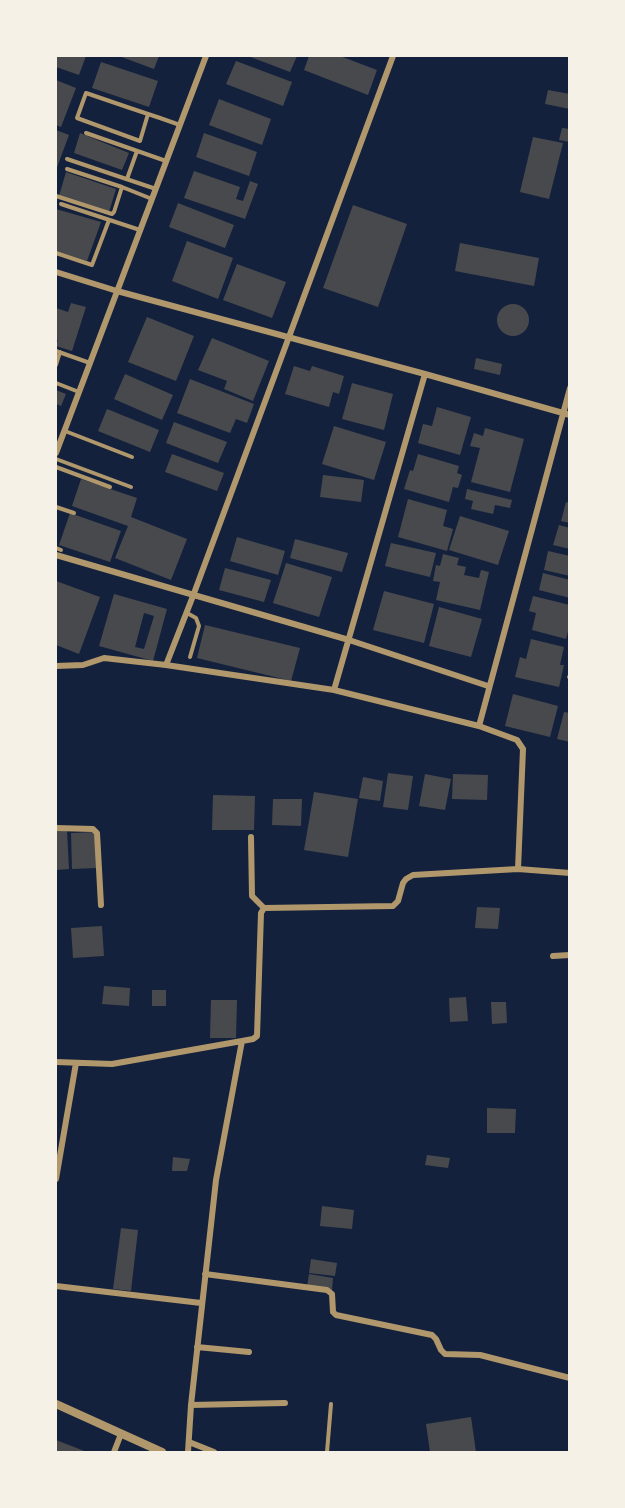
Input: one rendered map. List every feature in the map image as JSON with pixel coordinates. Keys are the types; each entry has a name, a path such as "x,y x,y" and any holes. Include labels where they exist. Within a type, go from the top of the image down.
{"street":[{"path":"56,453 206,56"},
{"path":"166,665 393,56"},
{"path":"56,272 117,291 566,414"},
{"path":"334,690 425,374"},
{"path":"478,726 566,414 570,388"},
{"path":"56,555 348,640 488,686"},
{"path":"56,666 83,665 105,658 334,690 478,726 517,740 522,746 518,870"},
{"path":"56,828 93,829 98,833 101,905"},
{"path":"250,837 252,896 264,909 393,906 398,901 403,883 413,875 518,870 570,873"},
{"path":"56,1062 112,1064 253,1039 257,1036 261,913 264,909"},
{"path":"553,956 570,956"},
{"path":"188,1452 201,1303 216,1180 242,1041"},
{"path":"56,1179 76,1063"},
{"path":"205,1274 327,1290 332,1294 333,1312 336,1315 432,1335 445,1354 480,1355 570,1378"},
{"path":"56,1286 201,1303"},
{"path":"197,1347 249,1352"},
{"path":"191,1405 285,1402"},
{"path":"56,1404 162,1452"},
{"path":"114,1452 122,1434"},
{"path":"189,1442 214,1452"}],"lane":[{"path":"148,114 140,141 77,118 86,93 148,114 180,125"},
{"path":"86,133 166,161"},
{"path":"128,178 138,151"},
{"path":"67,159 156,189"},
{"path":"67,169 152,200"},
{"path":"56,196 112,214 122,188"},
{"path":"61,204 140,230"},
{"path":"56,253 92,265 109,220"},
{"path":"56,365 58,352 90,363"},
{"path":"56,383 79,392"},
{"path":"64,431 132,457"},
{"path":"56,459 131,487"},
{"path":"56,467 110,487"},
{"path":"56,507 74,513"},
{"path":"56,548 61,550"},
{"path":"187,613 196,618 199,627 190,657"},
{"path":"327,1452 331,1404"}],"building":[{"path":"56,56 86,56 79,75 56,67"},
{"path":"119,56 159,56 154,69"},
{"path":"248,56 297,56 290,72"},
{"path":"309,56 340,56 377,70 368,95 304,70"},
{"path":"236,61 292,82 283,106 226,84"},
{"path":"101,62 158,81 149,107 92,88"},
{"path":"56,80 76,88 61,127 56,125"},
{"path":"548,90 570,94 570,109 545,104"},
{"path":"219,99 271,119 262,145 209,125"},
{"path":"562,128 570,129 570,142 559,140"},
{"path":"56,130 69,135 56,170"},
{"path":"80,133 129,153 122,170 74,153"},
{"path":"204,133 257,152 249,176 196,157"},
{"path":"533,137 563,143 549,199 520,192"},
{"path":"194,171 240,187 236,199 243,201 250,181 258,184 245,219 184,198"},
{"path":"66,172 116,189 109,212 59,196"},
{"path":"178,203 234,225 225,248 169,227"},
{"path":"353,205 407,224 378,307 323,288"},
{"path":"56,209 101,222 87,261 56,251"},
{"path":"187,241 233,258 218,299 172,281"},
{"path":"460,243 539,258 534,286 455,271"},
{"path":"237,264 286,282 272,318 223,300"},
{"path":"71,303 86,307 72,351 56,346 58,340 56,340 56,308 68,312"},
{"path":"513,304 524,309 529,320 524,331 513,336 502,331 497,320 502,309"},
{"path":"147,317 194,336 176,381 128,362"},
{"path":"212,338 269,361 253,401 224,389 227,381 198,370"},
{"path":"476,358 502,364 500,375 474,369"},
{"path":"294,366 310,371 312,366 344,376 339,394 333,392 329,407 285,394"},
{"path":"125,374 173,395 162,420 114,399"},
{"path":"190,379 254,404 247,423 236,419 230,433 177,413"},
{"path":"352,383 393,394 384,430 342,419"},
{"path":"56,390 66,394 61,406 56,404"},
{"path":"437,407 471,417 460,455 418,443 423,424 432,426"},
{"path":"107,409 159,430 150,452 98,431"},
{"path":"174,422 227,442 218,463 166,443"},
{"path":"334,426 386,442 374,480 322,464"},
{"path":"485,428 524,439 510,492 471,482 480,448 470,446 474,433 483,436"},
{"path":"172,454 224,473 217,491 165,472"},
{"path":"418,454 459,466 457,473 462,475 458,488 453,487 449,502 404,489"},
{"path":"323,475 364,480 361,502 320,497"},
{"path":"81,479 137,498 131,517 187,539 171,580 115,558 128,526 72,506"},
{"path":"467,489 512,500 510,508 495,505 493,514 471,509 473,501 465,499"},
{"path":"408,499 447,510 443,526 453,529 447,551 398,537"},
{"path":"566,502 570,503 570,523 561,521"},
{"path":"70,513 121,531 110,562 59,545"},
{"path":"460,516 509,531 498,565 449,550"},
{"path":"559,525 570,528 570,549 553,545"},
{"path":"237,537 285,551 278,575 230,561"},
{"path":"295,539 348,553 342,572 290,558"},
{"path":"391,543 436,553 430,577 385,566"},
{"path":"548,551 570,556 570,576 544,570"},
{"path":"443,554 459,558 457,565 466,567 464,575 479,578 481,570 489,572 480,610 436,600 440,582 433,581 436,565 440,566"},
{"path":"286,563 332,577 319,617 273,603"},
{"path":"225,568 271,580 264,602 219,590"},
{"path":"543,573 570,580 570,598 539,590"},
{"path":"56,581 100,597 79,654 56,645"},
{"path":"384,591 434,604 424,643 373,630"},
{"path":"114,594 167,609 153,661 99,646","holes":["144,613 154,616 144,649 135,647"]},
{"path":"533,596 570,605 570,624 566,639 532,630 536,613 529,611"},
{"path":"439,607 482,619 471,657 429,646"},
{"path":"205,625 300,648 291,681 197,658"},
{"path":"531,639 564,647 560,665 564,665 559,687 515,677 520,657 526,659"},
{"path":"513,694 558,706 550,737 505,726"},
{"path":"564,712 570,713 570,742 557,739"},
{"path":"388,773 413,776 408,810 383,807"},
{"path":"425,774 451,779 445,810 419,806"},
{"path":"453,774 488,775 487,800 452,799"},
{"path":"363,777 383,781 380,801 359,798"},
{"path":"314,792 358,799 348,857 304,850"},
{"path":"213,795 255,796 254,830 212,830"},
{"path":"273,799 302,799 301,826 272,825"},
{"path":"56,831 67,831 69,869 56,870"},
{"path":"95,832 97,868 72,869 71,833"},
{"path":"477,907 500,908 498,929 475,928"},
{"path":"102,926 104,956 73,958 71,928"},
{"path":"104,986 130,988 129,1006 102,1004"},
{"path":"152,990 166,990 166,1006 152,1006"},
{"path":"466,997 468,1021 450,1022 449,998"},
{"path":"211,1000 237,1000 236,1038 210,1038"},
{"path":"491,1002 506,1002 507,1023 492,1024"},
{"path":"487,1108 516,1109 515,1133 487,1133"},
{"path":"427,1155 450,1158 448,1168 425,1165"},
{"path":"173,1157 190,1159 187,1171 172,1171"},
{"path":"322,1206 354,1210 352,1229 320,1226"},
{"path":"121,1228 138,1230 131,1291 113,1289"},
{"path":"311,1259 337,1263 335,1276 309,1273"},
{"path":"309,1274 333,1278 332,1290 307,1287"},
{"path":"471,1417 476,1452 430,1452 426,1424"},
{"path":"56,1440 87,1452 56,1452"}]}
